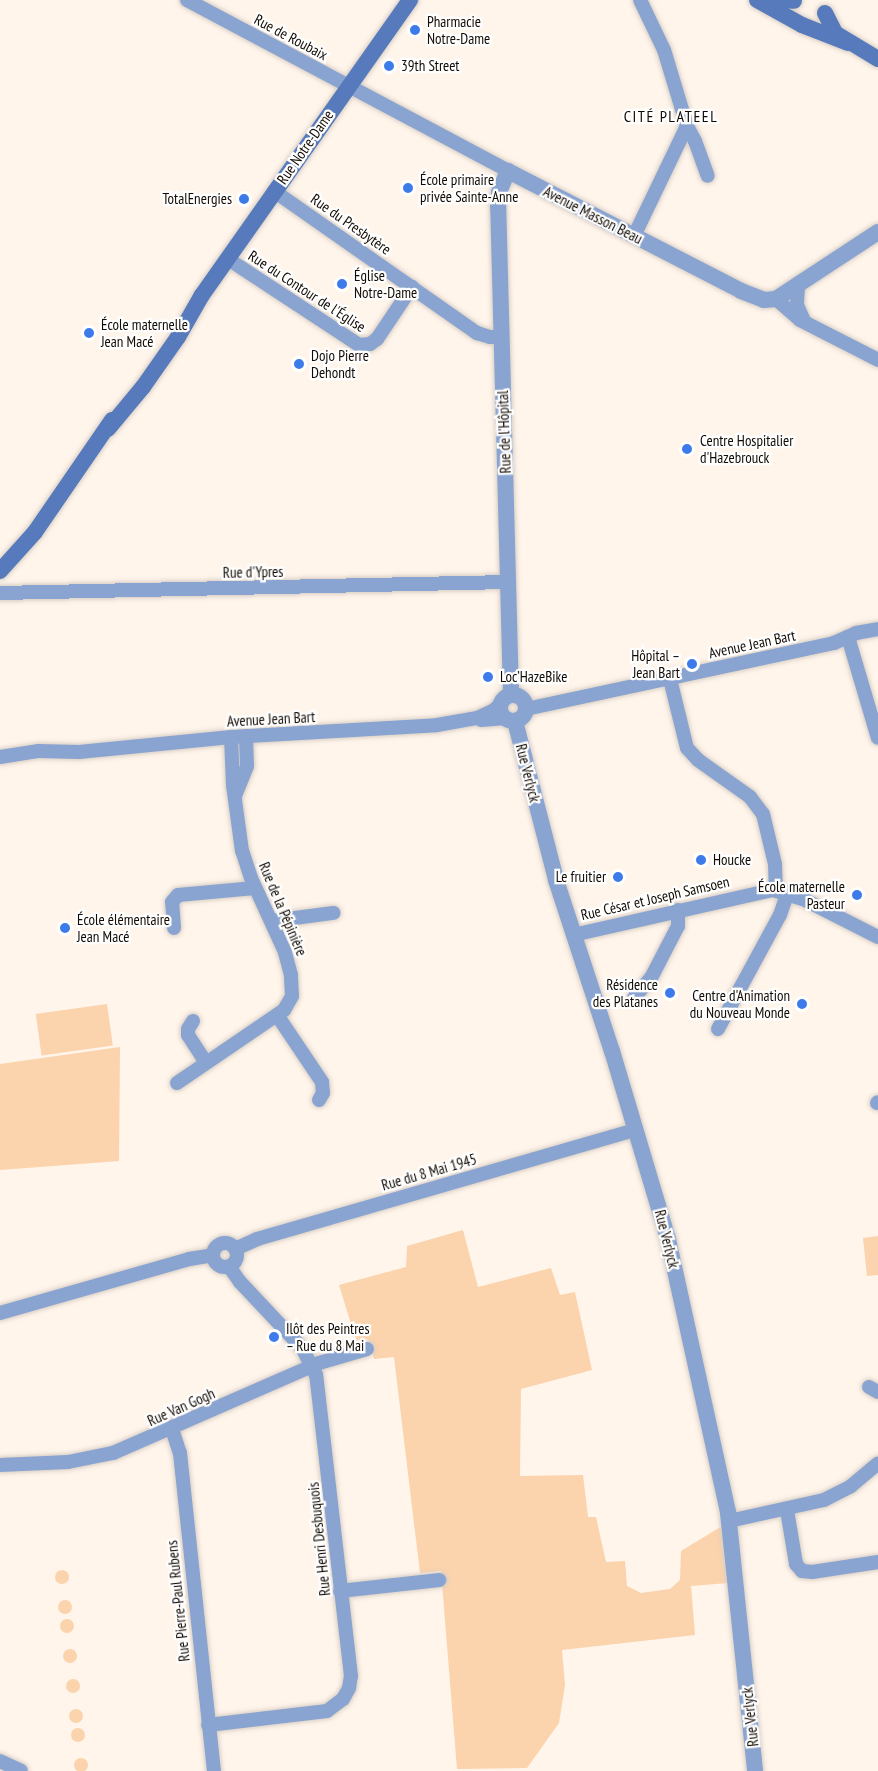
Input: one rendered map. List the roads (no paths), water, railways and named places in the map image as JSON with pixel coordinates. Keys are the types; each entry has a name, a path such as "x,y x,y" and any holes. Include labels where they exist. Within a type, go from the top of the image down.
{"main road":[{"name":"Rue Notre-Dame","path":"0,571 29,539 108,429 149,378 202,295 410,0"},
{"path":"757,0 878,59"},
{"path":"771,0 794,0 792,10 800,22"},
{"path":"800,22 818,23 823,7"},
{"path":"823,7 832,30 848,43"},
{"name":"Rue Notre-Dame","path":"0,558 53,506"}],"street":[{"name":"Rue de Roubaix","path":"187,0 348,87"},
{"path":"640,0 664,50 687,126 708,176"},
{"name":"Avenue Masson Beau","path":"348,87 753,296 776,299 806,323 878,360"},
{"path":"634,236 687,126"},
{"name":"Rue de l'Hôpital","path":"508,171 501,186 498,202 512,709"},
{"name":"Rue du Presbytère","path":"274,191 477,333 501,337"},
{"path":"776,299 878,232"},
{"name":"Rue du Contour de l'Église","path":"228,259 359,345 370,344 377,339 412,287"},
{"path":"798,285 797,308 806,323"},
{"name":"Rue d'Ypres","path":"0,593 508,582"},
{"name":"Avenue Jean Bart","path":"0,765 79,752 231,737 427,726 464,721 490,713 670,679 834,643 878,629"},
{"path":"848,637 878,738"},
{"path":"670,679 687,748 698,760 750,797 763,814 782,891 780,915 718,1029"},
{"name":"Rue Verlyck","path":"512,709 550,858 612,1052 668,1239 729,1521 755,1771"},
{"name":"Rue de la Pépinière","path":"235,798 247,766 246,736"},
{"name":"Rue de la Pépinière","path":"177,1083 277,1015 288,1006 292,990 285,952 255,888 242,851 235,798 231,737"},
{"name":"Avenue Jean Bart","path":"0,757 38,751 79,752"},
{"path":"174,928 172,902 178,895 255,888"},
{"path":"782,891 878,937"},
{"name":"Rue César et Joseph Samsoen","path":"573,935 678,910 782,891"},
{"path":"634,998 651,978 676,928 679,919 678,910"},
{"path":"272,921 333,913"},
{"path":"277,1015 322,1082 323,1094 319,1100"},
{"path":"193,1021 188,1029 188,1035 206,1063"},
{"name":"Rue du 8 Mai 1945","path":"235,1249 257,1239 634,1130"},
{"path":"223,1243 230,1244 235,1249 236,1257 229,1266 219,1265 213,1255 216,1247 223,1243"},
{"path":"0,1313 189,1259 213,1255"},
{"name":"Rue Henri Desbuquois","path":"208,1725 327,1712 338,1704 349,1688 351,1676 340,1591 321,1398 312,1365 297,1342 240,1282 229,1266"},
{"name":"Rue Van Gogh","path":"0,1465 57,1464 90,1459 131,1447 312,1365 367,1349"},
{"name":"Rue Pierre-Paul Rubens","path":"172,1429 180,1453 214,1771"},
{"path":"729,1521 787,1510 834,1496 860,1480 878,1463"},
{"path":"787,1510 796,1564 802,1571 812,1572 878,1562"},
{"path":"340,1591 439,1581"},
{"path":"0,1761 21,1771"}],"place":[{"name":"Pharmacie Notre-Dame","path":"415,30"},
{"name":"39th Street","path":"389,66"},
{"name":"École primaire privée Sainte-Anne","path":"408,188"},
{"name":"TotalEnergies","path":"244,199"},
{"name":"Église Notre-Dame","path":"342,284"},
{"name":"École maternelle Jean Macé","path":"89,333"},
{"name":"Dojo Pierre Dehondt","path":"299,364"},
{"name":"Centre Hospitalier d'Hazebrouck","path":"687,449"},
{"name":"Hôpital – Jean Bart","path":"692,664"},
{"name":"Loc’HazeBike","path":"488,677"},
{"name":"Houcke","path":"701,860"},
{"name":"Le fruitier","path":"618,877"},
{"name":"École maternelle Pasteur","path":"857,895"},
{"name":"École élémentaire Jean Macé","path":"65,928"},
{"name":"Résidence des Platanes","path":"670,993"},
{"name":"Centre d'Animation du Nouveau Monde","path":"802,1004"},
{"name":"Ilôt des Peintres – Rue du 8 Mai","path":"274,1337"}],"district":[{"name":"CITÉ PLATEEL","path":"671,116"}]}
